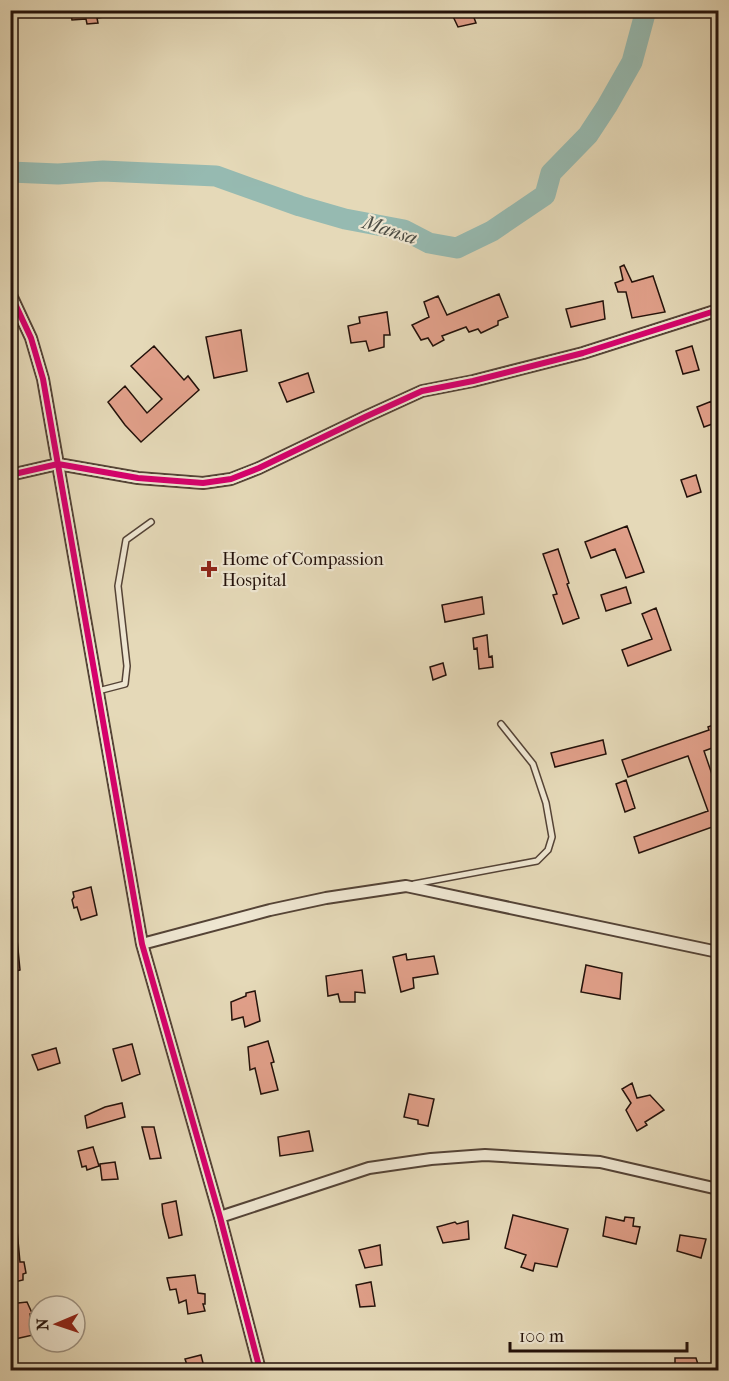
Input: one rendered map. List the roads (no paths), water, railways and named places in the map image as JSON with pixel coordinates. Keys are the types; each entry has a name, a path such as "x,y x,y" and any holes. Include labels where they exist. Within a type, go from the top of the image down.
{"street":[{"path":"10,293 31,338 43,379 142,944 220,1217 260,1371"},
{"path":"10,476 58,464 138,478 202,483 231,479 278,460 422,392 582,353 718,310"},
{"path":"142,944 270,910 326,898 406,886 718,952"},
{"path":"220,1217 369,1168 431,1158 485,1155 600,1161 718,1189"}],"lane":[{"path":"98,691 125,684 127,666 118,586 126,540 151,522"},
{"path":"406,886 537,861 548,850 552,837 546,803 533,764 501,724"}],"waterway":[{"name":"Mansa","path":"10,172 58,174 103,171 216,176 300,206 345,219 404,230 429,243 457,248 492,231 545,195 551,173 588,135 632,62 646,10"}],"place":[{"name":"Home of Compassion Hospital","path":"209,569"}]}
